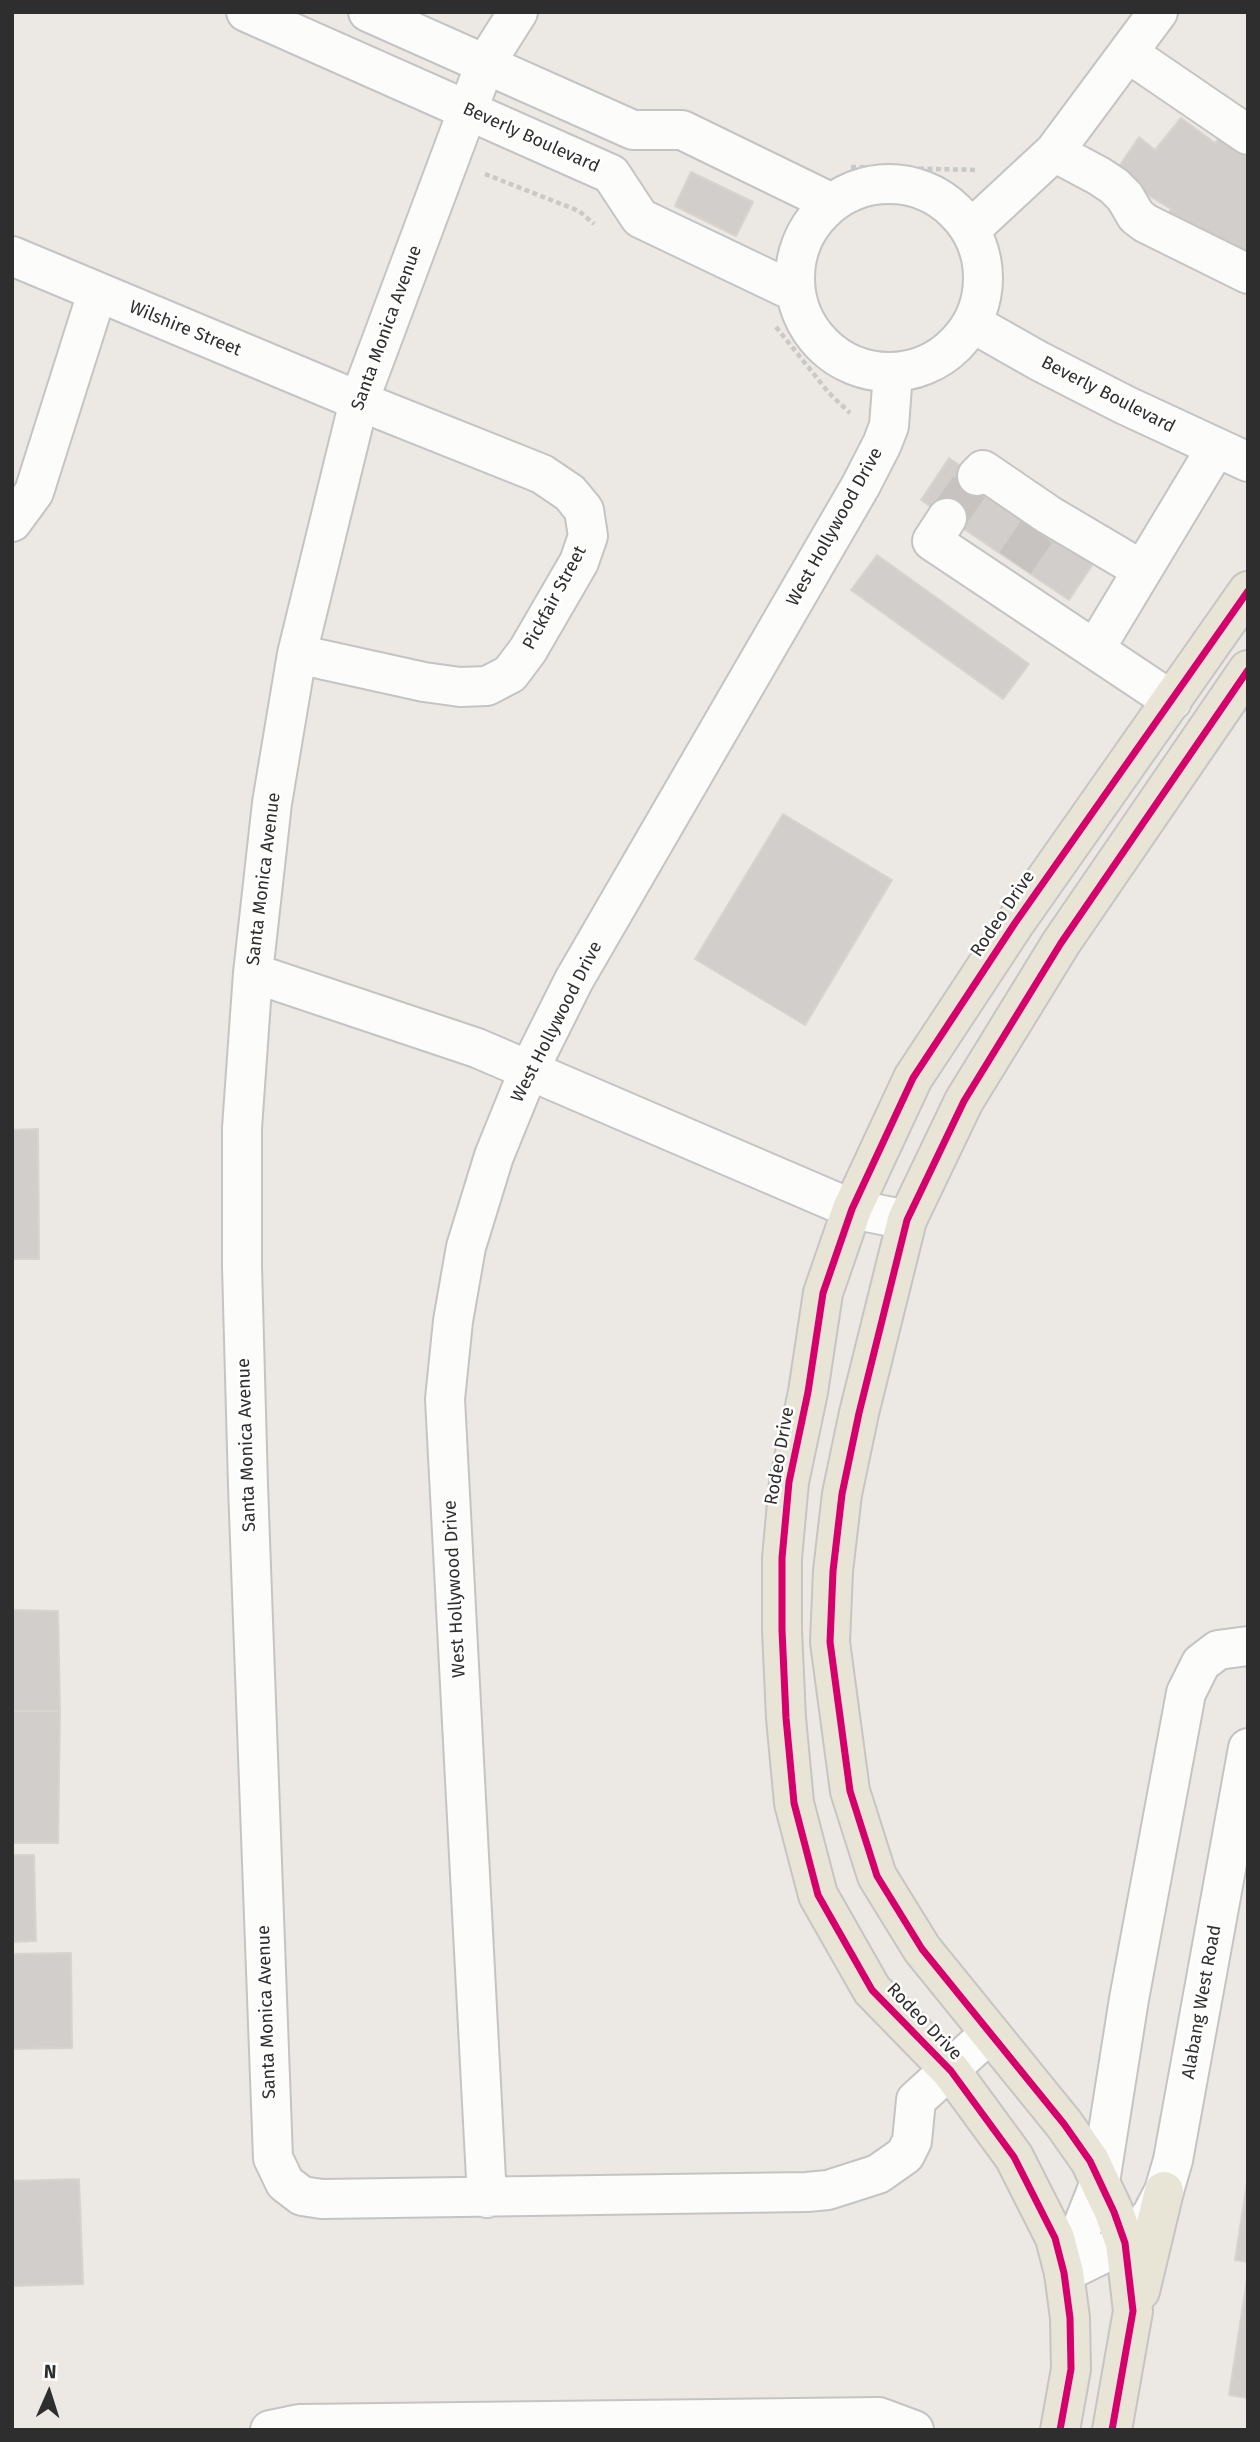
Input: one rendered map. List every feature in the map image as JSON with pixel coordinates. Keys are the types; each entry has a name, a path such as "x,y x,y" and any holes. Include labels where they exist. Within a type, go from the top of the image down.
{"main road":[{"name":"Rodeo Drive","path":"1060,2430 1071,2369 1070,2318 1065,2273 1055,2238 1014,2157 951,2071 872,1990 818,1895 794,1803 786,1718 782,1558 789,1482 808,1392 823,1293 852,1209 913,1079 1014,923 1248,590"},
{"path":"1112,2430 1133,2311 1125,2243 1090,2161 1064,2124 922,1950 877,1876 850,1791 830,1642 833,1572 842,1494 859,1413 907,1220 964,1101 1061,943 1248,670"},
{"path":"1122,2372 1164,2191"}],"street":[{"name":"Beverly Boulevard","path":"246,12 611,174 640,218 795,292"},
{"path":"368,12 633,130 682,130 832,203"},
{"name":"Santa Monica Avenue","path":"518,12 485,64 466,110 359,401 297,654 272,803 253,973 242,1128 242,1266 273,2158 285,2183 302,2196 322,2199 807,2192 852,2184 878,2174 905,2155 912,2141 916,2100 951,2071"},
{"path":"970,230 1054,152 1158,12"},
{"path":"1128,53 1248,135"},
{"path":"1054,152 1114,186 1125,197 1136,216 1145,223 1248,274"},
{"path":"895,184 918,189 938,198 956,212 970,230 980,252 983,276 981,300 972,323 958,343 939,358 917,368 893,373 865,370 839,359 818,342 802,318 795,292 794,272 798,252 817,217 832,203 851,192 895,184"},
{"name":"Wilshire Street","path":"12,256 359,401"},
{"path":"12,522 34,492 97,293"},
{"name":"Beverly Boulevard","path":"972,323 1063,374 1232,455"},
{"name":"West Hollywood Drive","path":"486,2198 445,1399 453,1321 466,1247 494,1156 529,1070 574,980 861,485 882,444 889,426 893,373"},
{"name":"Pickfair Street","path":"297,654 424,682 460,687 487,686 510,674 528,650 579,562 587,536 584,510 570,493 542,474 359,401"},
{"path":"1095,649 1142,570 1232,455"},
{"path":"977,476 983,470 1047,518 1142,570"},
{"path":"947,518 932,541 1007,575 1095,649 1172,701"},
{"path":"253,973 477,1048 852,1209 907,1220"},
{"path":"1065,2273 1100,2182 1129,1999 1186,1693 1201,1663 1218,1650 1248,1646"},
{"name":"Alabang West Road","path":"1065,2273 1125,2243 1151,2216 1164,2191 1175,2147 1248,1748"},
{"path":"951,2071 990,2033"},
{"path":"270,2430 299,2424 879,2417 914,2430"}],"path":[{"path":"448,160 579,211 599,228"},
{"path":"840,162 852,168 978,169 1018,185"},
{"path":"772,322 829,393 882,444"}],"building":[{"path":"1181,118 1215,143 1219,138 1248,158 1248,246 1240,259 1164,220 1171,209 1122,179 1116,171 1139,137 1155,150"},
{"path":"691,172 753,202 736,236 675,206"},
{"path":"949,458 1097,558 1069,600 921,500"},
{"path":"877,555 1029,664 1003,699 851,590"},
{"path":"783,814 892,880 805,1025 695,959"},
{"path":"38,1129 39,1259 12,1259 12,1130"},
{"path":"12,1610 58,1611 60,1711 12,1711"},
{"path":"12,1711 60,1711 58,1843 12,1843"},
{"path":"12,1855 34,1855 36,1941 12,1942"},
{"path":"71,1953 72,2048 12,2049 12,1954"},
{"path":"1248,2176 1248,2262 1235,2260"},
{"path":"79,2179 83,2284 12,2286 12,2181"},
{"path":"1248,2273 1248,2398 1229,2395"}],"tunnel":[{"path":"947,518 977,476"},
{"path":"1015,563 1044,521"}],"cycle path":[{"path":"1060,2430 1071,2369 1070,2318 1064,2273 1055,2238 1014,2157 951,2071 872,1990 818,1895 794,1803 786,1718 782,1558 789,1482 808,1392 823,1293 852,1209 913,1078 1015,923 1248,591"},
{"path":"1112,2430 1133,2311 1125,2243 1090,2161 1064,2124 922,1949 877,1876 850,1791 830,1642 833,1571 842,1494 859,1413 907,1220 964,1101 1061,943 1248,670"}]}
